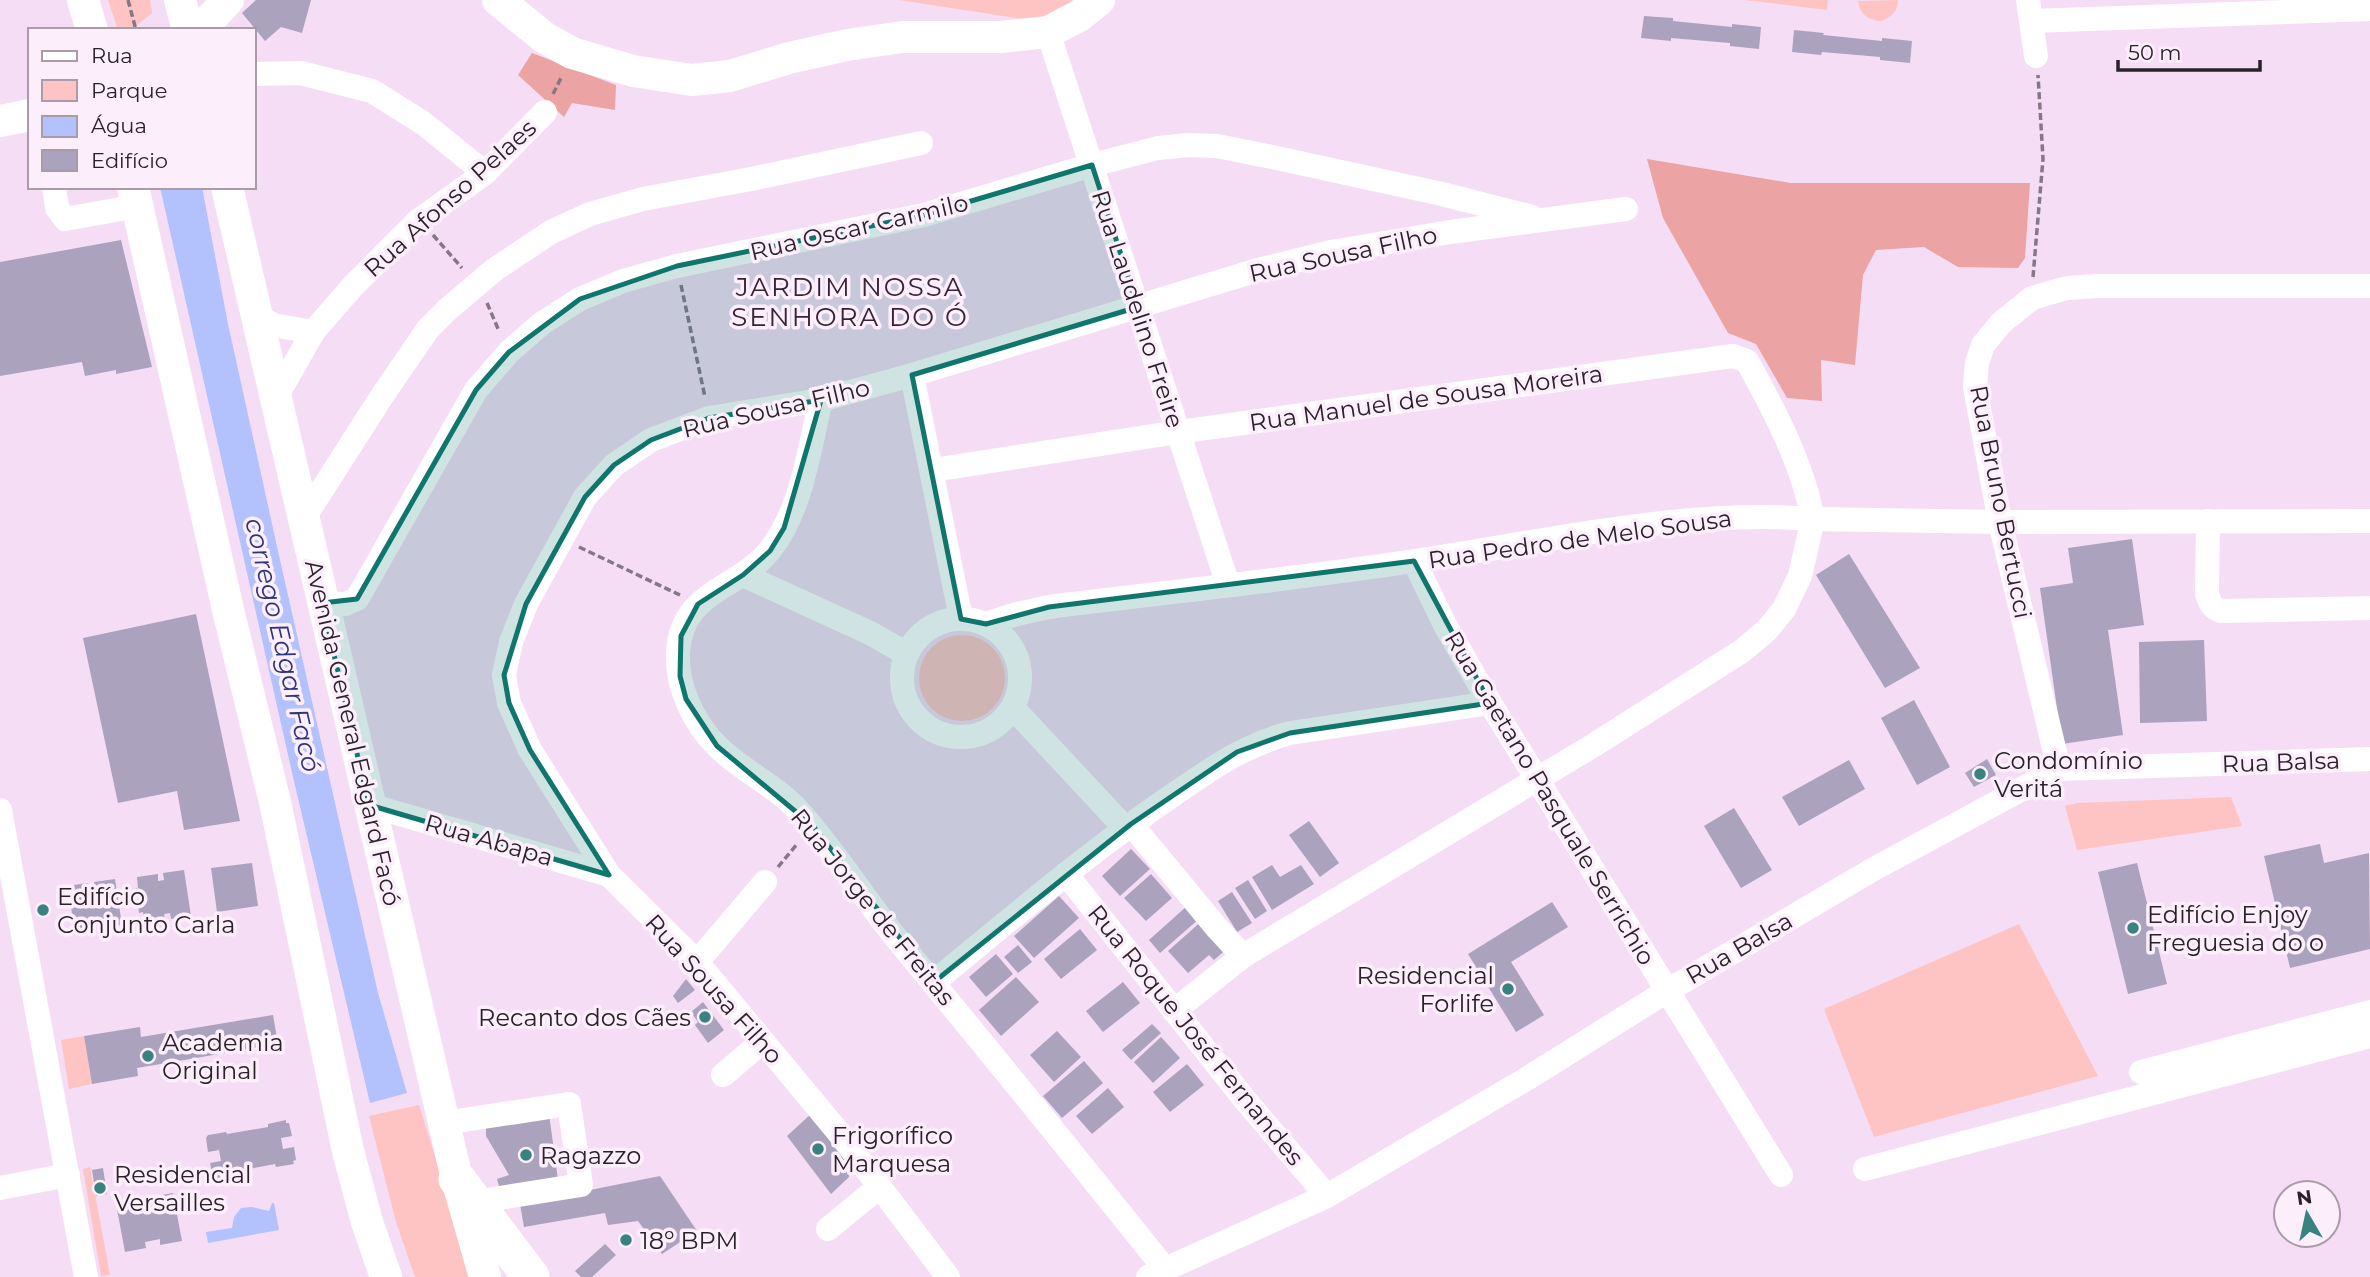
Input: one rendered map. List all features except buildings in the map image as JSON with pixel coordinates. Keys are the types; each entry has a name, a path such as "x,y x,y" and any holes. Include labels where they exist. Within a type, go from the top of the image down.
{"highway":[{"path":"465,1191 531,1277"}],"main road":[{"path":"83,0 91,28"},
{"path":"180,0 187,28"},
{"path":"202,28 228,0"},
{"path":"498,0 545,38 572,53 633,71 692,80 730,76 789,58 847,45 902,37 1001,37 1048,32 1079,16 1100,0"},
{"path":"0,121 28,115"},
{"name":"Avenida General Edgard Facó","path":"227,189 444,1123 465,1191 485,1277"},
{"path":"135,197 229,614 275,802 348,1151 367,1222 386,1277"}],"street":[{"path":"2036,56 2030,10 2370,9"},
{"name":"Rua Laudelino Freire","path":"1048,32 1228,585"},
{"path":"256,74 300,73 372,91 423,123 485,173"},
{"name":"Rua Afonso Pelaes","path":"275,399 313,332 353,286 418,221 485,173 545,112"},
{"path":"304,518 382,396 429,329 494,270 542,238 590,214 643,199 921,143"},
{"name":"Rua Oscar Carmilo","path":"322,603 345,604 357,599 476,390 509,352 541,324 580,299 623,281 677,266 924,215 1092,165 1158,148 1189,145 1217,146 1442,194 1544,221"},
{"path":"54,189 57,208 65,219 135,197"},
{"name":"Rua Sousa Filho","path":"948,1277 839,1133 697,962 608,875 530,750 509,703 504,676 511,642 526,604 585,497 614,465 651,440 709,418 821,400 1258,270 1331,252 1450,232 1626,209"},
{"name":"Rua Bruno Bertucci","path":"2059,769 2000,522 1975,387 1977,363 1983,345 2001,323 2032,298 2067,288 2370,286"},
{"path":"257,315 273,324 313,332"},
{"name":"Rua Manuel de Sousa Moreira","path":"933,470 1178,432 1733,356 1747,361 1787,437 1801,473 1814,520"},
{"path":"912,375 961,619"},
{"name":"Rua Jorge de Freitas","path":"821,400 799,490 788,519 770,551 743,575 714,590 698,604 689,618 681,636 678,653 686,699 700,724 718,746 792,804 813,827 895,937 934,982 1157,1273"},
{"name":"Rua Pedro de Melo Sousa","path":"986,624 1049,607 1414,561 1621,529 1711,519 1779,517 1814,520 2000,522 2370,521"},
{"path":"1174,1011 1243,956 1538,779 1742,651 1767,630 1784,610 1800,576 1814,520"},
{"path":"2208,522 2207,594 2210,604 2216,609 2370,608"},
{"name":"Rua Gaetano Pasquale Serrichio","path":"1414,561 1445,625 1490,703 1781,1175"},
{"path":"743,575 870,633 907,654"},
{"path":"961,619 986,624 1002,635 1019,662 1019,693 1013,708 1000,723 983,733 963,737 943,734 926,726 912,711 904,693 902,673 907,654 916,640 929,628 944,621 961,619"},
{"path":"934,982 1128,826 1237,752 1262,740 1290,733 1490,703"},
{"path":"1013,708 1128,826 1243,956"},
{"name":"Rua Balsa","path":"1157,1273 1327,1196 1528,1078 1667,990 1872,870 2059,769 2370,759"},
{"name":"Rua Abapa","path":"369,805 608,875"},
{"path":"0,810 5,879 68,1175 86,1277"},
{"name":"Rua Roque José Fernandes","path":"1066,874 1246,1101 1327,1196"},
{"path":"697,962 765,881"},
{"path":"2141,1072 2370,1012"},
{"path":"1865,1169 2370,1036"},
{"path":"723,1074 762,1042"},
{"path":"444,1123 569,1104 581,1185 465,1191"},
{"path":"0,1188 68,1175"},
{"path":"828,1228 879,1187"}],"path":[{"path":"128,0 135,28"},
{"name":"Rua Afonso Pelaes","path":"545,112 572,53"},
{"path":"2032,298 2043,159 2036,56"},
{"path":"677,266 709,418"},
{"path":"561,539 698,604"},
{"path":"765,881 813,827"}],"highlighted area":[{"path":"1092,165 1138,307 912,375 961,619 986,624 1049,607 1414,561 1490,703 1290,733 1237,752 1131,824 934,982 813,826 717,746 686,699 680,676 681,636 698,604 743,575 770,551 784,528 821,400 709,418 651,440 614,465 585,497 526,604 504,675 509,703 530,750 609,875 369,805 322,603 357,599 476,390 509,352 580,299 677,266 924,215"}],"green space":[{"path":"108,0 150,0 152,13 133,28 117,28"},
{"path":"899,0 1075,0 1036,21"},
{"path":"1745,0 1828,0 1827,10"},
{"path":"1898,0 1893,13 1881,21 1865,15 1858,1"},
{"path":"962,635 979,638 993,647 1002,661 1005,678 1002,695 993,709 979,718 962,721 945,718 931,709 922,695 919,678 922,661 931,647 945,638"},
{"path":"2231,797 2242,826 2077,850 2065,806 2077,803"},
{"path":"2019,924 2098,1076 1874,1137 1824,1009"},
{"path":"84,1036 92,1084 69,1089 61,1040"},
{"path":"419,1105 473,1277 415,1277 396,1222 369,1116"},
{"path":"90,1167 110,1275 101,1276 83,1169"}],"shaded area":[{"path":"532,53 616,85 615,110 572,103 564,117 518,75"},
{"path":"1647,159 1791,183 2030,183 2025,258 2018,268 1958,267 1924,247 1876,250 1863,275 1855,365 1821,360 1822,401 1787,398 1756,344 1728,333 1663,218"}],"water":[{"name":"corrego Edgar Facó","path":"160,189 202,189 228,324 378,993 407,1093 370,1103 293,777"},
{"path":"272,1203 279,1230 208,1243 206,1232 232,1228 234,1217 241,1208 252,1207 269,1211"}],"place":[{"name":"Condomínio Veritá","path":"1980,774"},
{"name":"Edifício Conjunto Carla","path":"43,910"},
{"name":"Edifício Enjoy Freguesia do o","path":"2133,928"},
{"name":"Residencial Forlife","path":"1508,989"},
{"name":"Recanto dos Cães","path":"705,1017"},
{"name":"Academia Original","path":"148,1056"},
{"name":"Frigorífico Marquesa","path":"818,1149"},
{"name":"Ragazzo","path":"526,1155"},
{"name":"Residencial Versailles","path":"100,1188"},
{"name":"18º BPM","path":"626,1240"}],"district":[{"name":"JARDIM NOSSA SENHORA DO Ó","path":"850,302"}]}
